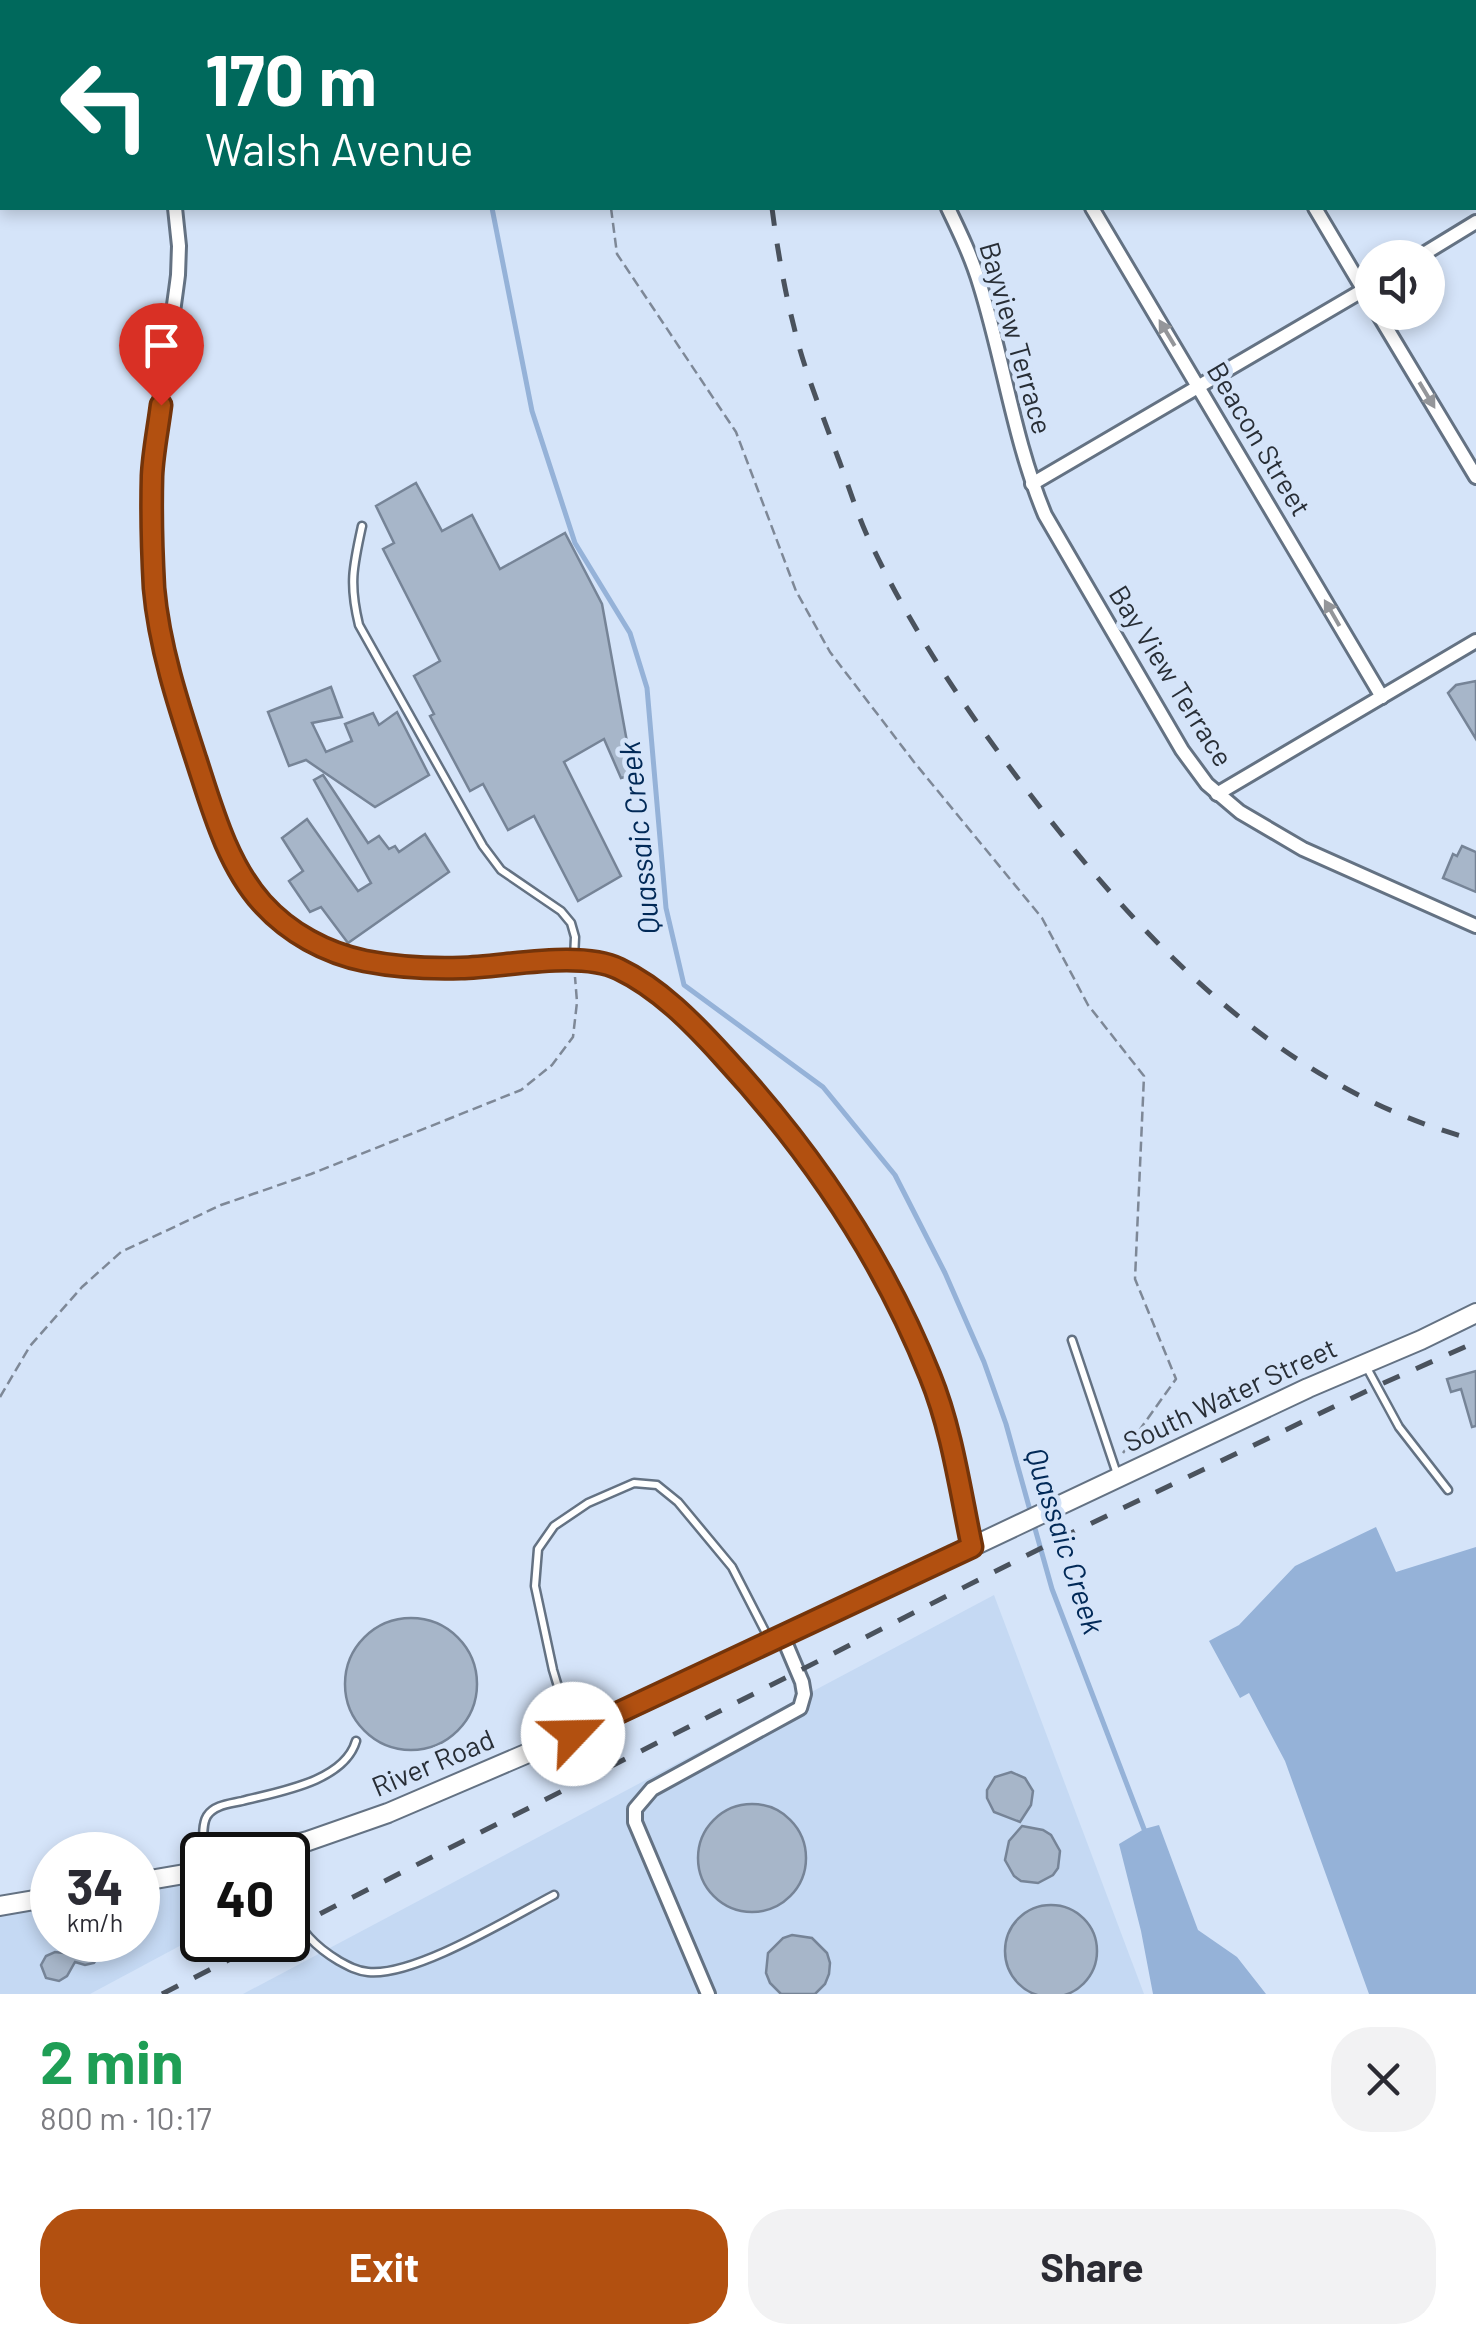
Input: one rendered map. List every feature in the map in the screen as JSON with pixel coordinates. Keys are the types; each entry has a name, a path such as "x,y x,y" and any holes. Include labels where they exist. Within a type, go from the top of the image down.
{"street":[{"path":"175,210 180,246 178,274 152,473 155,594 182,717 232,858 246,882 282,923 328,950 397,966 459,968 598,962 634,976 701,1032 745,1079 836,1197 863,1240 930,1375 945,1418 972,1547"},
{"name":"Bayview Terrace","path":"949,210 982,290 1032,484"},
{"name":"Beacon Street","path":"1093,210 1382,697"},
{"path":"1316,210 1355,268"},
{"path":"1445,241 1476,222"},
{"path":"1032,484 1355,295"},
{"path":"1389,330 1476,477"},
{"name":"Bay View Terrace","path":"1032,484 1045,514 1182,750 1206,784 1240,812 1302,849 1476,926"},
{"path":"1217,794 1476,641"},
{"name":"South Water Street","path":"1008,1529 1476,1312"},
{"name":"River Road","path":"310,1840 388,1813 573,1734 1008,1529"},
{"path":"708,1994 635,1822 635,1808 652,1789 800,1708 804,1694 777,1640"},
{"path":"0,1906 30,1900"}],"lane":[{"path":"362,526 352,595 359,625 483,846 501,870 571,923 574,961"},
{"path":"1072,1340 1119,1478"},
{"path":"1364,1362 1398,1427 1448,1490"},
{"path":"573,1734 553,1670 535,1586 538,1550 554,1526 588,1503 634,1484 657,1485 678,1502 732,1567 777,1640"},
{"path":"204,1832 204,1820 213,1808 322,1778 353,1751 356,1741"},
{"path":"310,1941 353,1968 369,1972 400,1969 435,1956 554,1895"}],"path":[{"path":"611,210 617,254 736,432 796,591 830,652 1042,918 1088,1005 1144,1076 1134,1279 1176,1379 1123,1450 1119,1478"},
{"path":"0,1397 30,1346 82,1287 120,1252 221,1205 311,1174 521,1090 552,1065 573,1037 577,1002 574,961"}],"shaded area":[{"path":"1376,1527 1396,1572 1476,1547 1476,1994 1369,1994 1285,1761 1249,1693 1240,1698 1209,1641 1239,1625 1295,1566"},
{"path":"994,1595 1144,1994 243,1994 310,1962 310,1958"},
{"path":"1159,1825 1198,1930 1237,1957 1266,1994 1153,1994 1119,1844"},
{"path":"180,1875 180,1946 160,1956 160,1878"},
{"path":"30,1900 30,1962 150,1962 90,1994 0,1994 0,1905"}],"building":[{"path":"416,483 442,531 472,515 500,569 565,533 602,604 633,775 621,778 604,739 564,762 621,876 578,901 534,816 508,830 483,784 470,791 430,716 434,714 414,676 440,661 383,549 394,543 376,506"},
{"path":"1476,681 1476,739 1448,693 1456,685"},
{"path":"331,687 342,717 312,723 326,752 352,741 345,724 373,713 379,725 397,712 429,775 375,807 306,760 289,766 268,712"},
{"path":"323,775 368,843 379,836 389,849 395,846 399,852 425,834 449,872 348,943 321,907 310,912 289,881 303,871 282,838 307,819 358,891 371,883 314,780"},
{"path":"1462,846 1476,852 1476,892 1443,878 1453,854 1457,856"},
{"path":"1476,1371 1476,1426 1472,1427 1461,1389 1451,1392 1447,1379"},
{"path":"411,1618 436,1623 458,1637 472,1659 477,1684 472,1709 458,1731 436,1745 411,1750 386,1745 364,1731 350,1709 345,1684 350,1659 364,1637 386,1623"},
{"path":"1011,1772 1025,1778 1033,1791 1031,1805 1020,1822 994,1812 987,1798 995,1777"},
{"path":"752,1804 773,1808 790,1820 802,1837 806,1858 802,1879 790,1896 773,1908 752,1912 731,1908 714,1896 702,1879 698,1858 702,1837 714,1820 731,1808"},
{"path":"1022,1826 1051,1835 1060,1851 1058,1868 1038,1883 1021,1881 1005,1860 1009,1841"},
{"path":"1042,1906 1060,1906 1076,1913 1089,1926 1096,1942 1096,1960 1089,1976 1065,1994 1037,1994 1026,1989 1013,1976 1006,1960 1006,1942 1013,1926 1026,1913"},
{"path":"792,1935 812,1938 827,1953 829,1974 815,1994 781,1994 766,1973 768,1953"},
{"path":"75,1962 59,1981 46,1978 41,1965"}],"waterway":[{"name":"Quassaic Creek","path":"492,210 532,411 575,543 630,633 647,688 666,908 684,985 823,1087 895,1175 945,1273 984,1362 1031,1514"},
{"name":"Quassaic Creek","path":"1034,1525 1052,1589 1144,1829"}],"railway":[{"path":"772,210 798,343 866,533 939,666 1026,789 1119,901 1223,1003 1280,1047 1341,1086 1406,1117 1476,1140"},
{"path":"310,1919 1069,1534 1476,1342"},
{"path":"162,1994 225,1962"}],"route":[{"path":"161,405 152,473 152,536 155,594 164,644 182,717 220,828 232,858 262,904 305,938 361,960 397,966 459,968 598,962 634,976 701,1032 745,1079 836,1197 906,1323 945,1418 972,1547 573,1734"}]}
